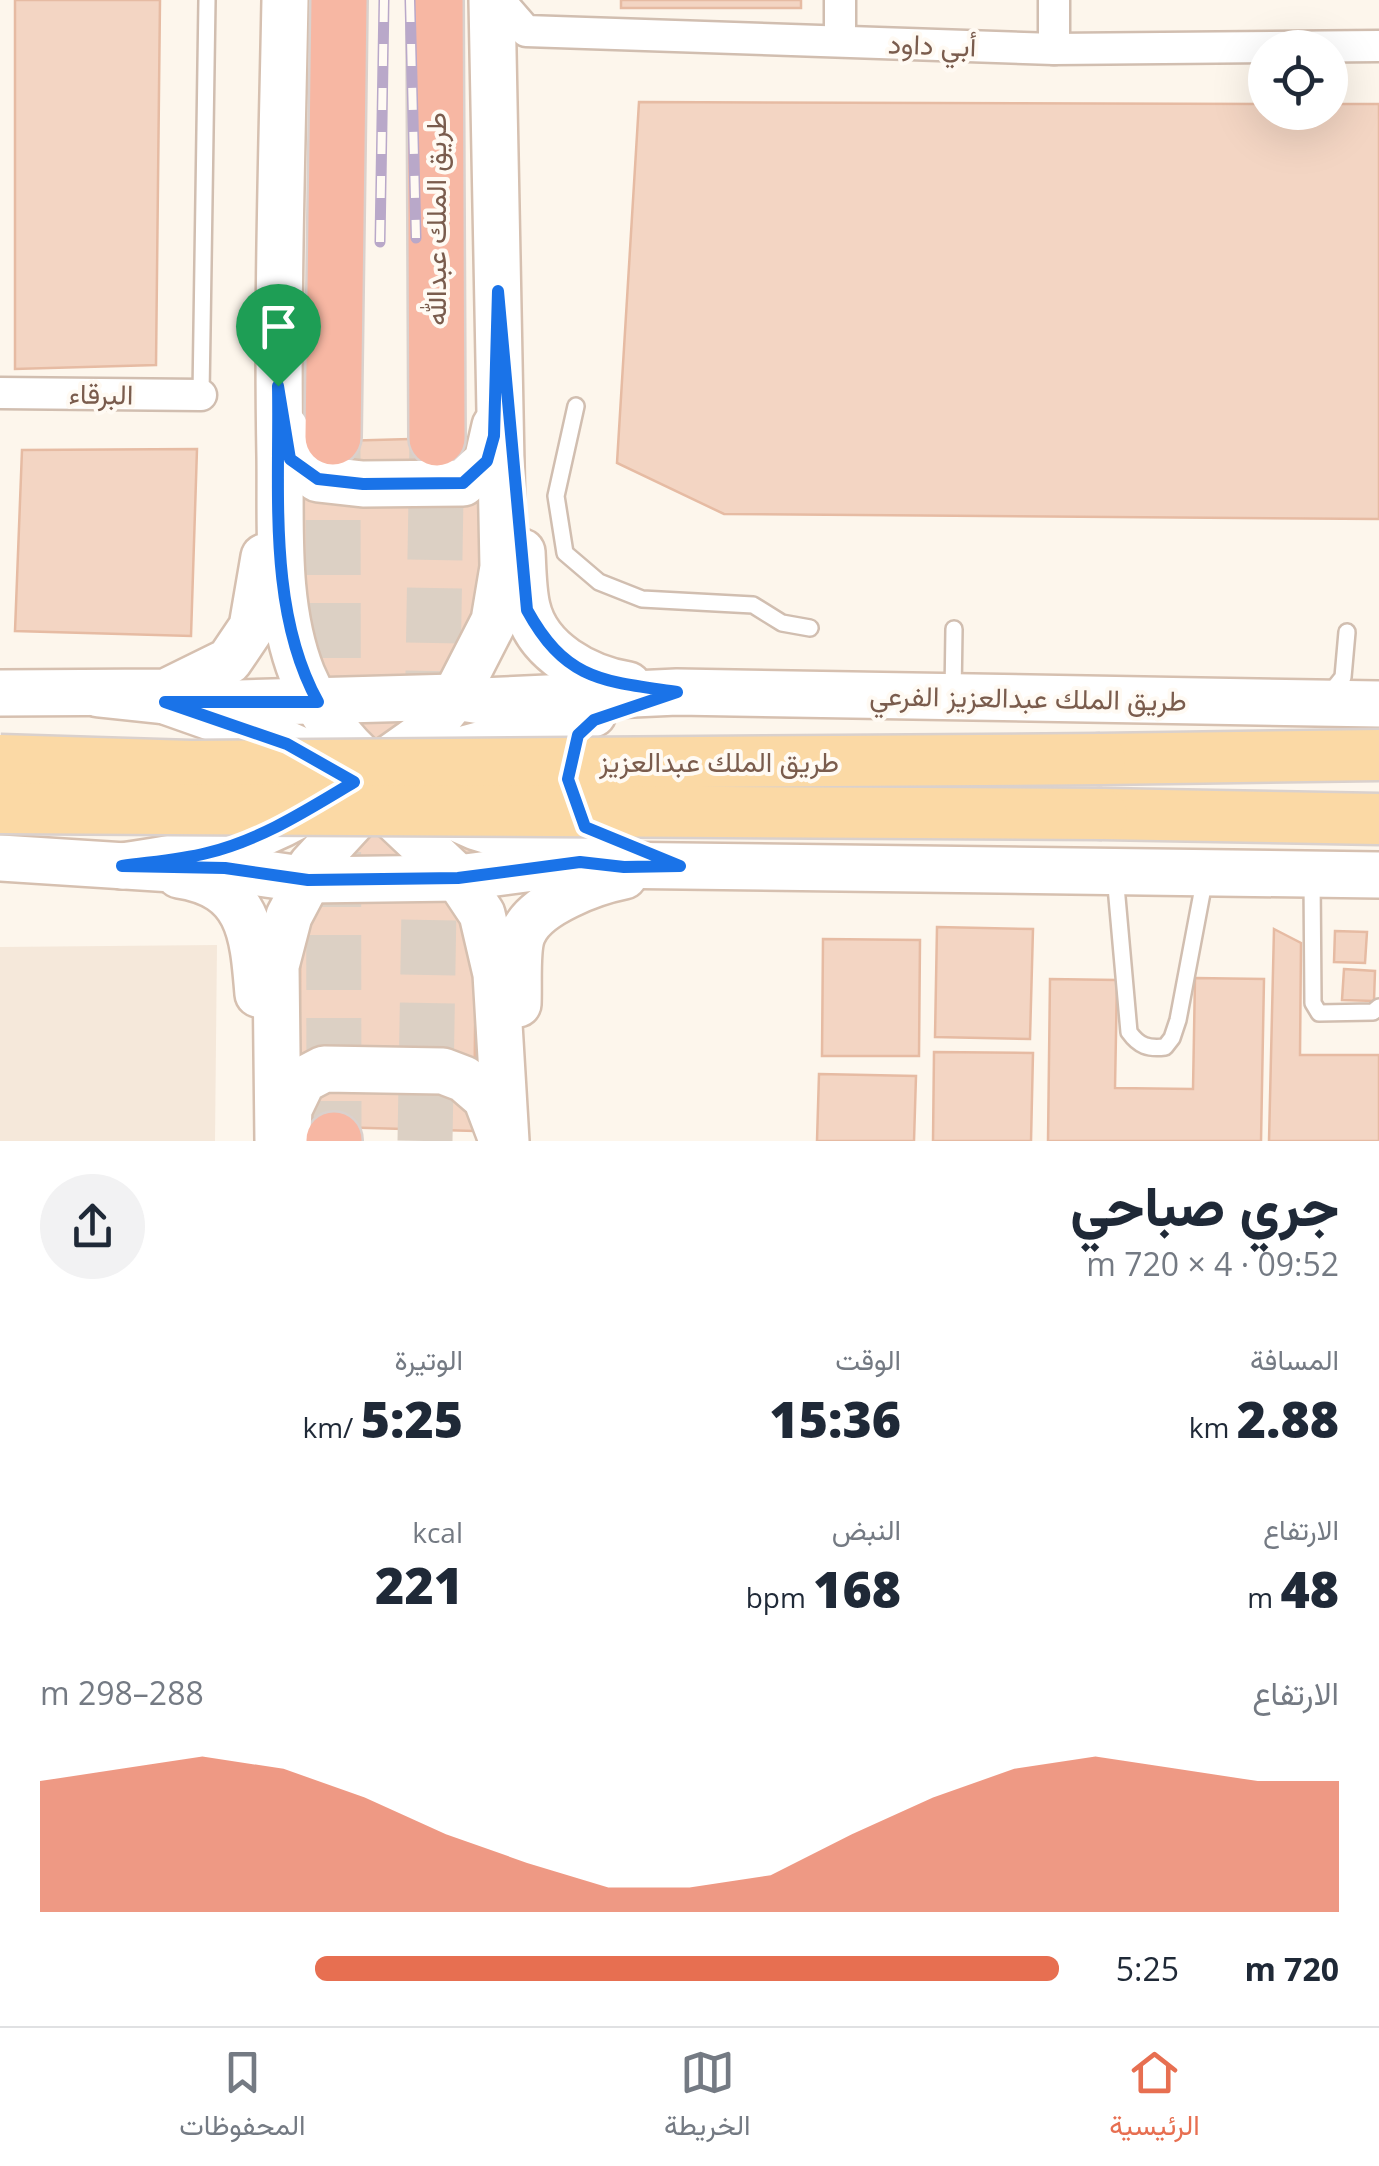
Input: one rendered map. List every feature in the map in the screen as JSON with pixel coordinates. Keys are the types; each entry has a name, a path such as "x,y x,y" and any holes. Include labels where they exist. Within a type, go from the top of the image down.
{"highway":[{"path":"333,437 339,0"},
{"name":"طريق الملك عبدالله","path":"435,0 437,438"}],"main road":[{"path":"285,0 278,386 282,581 302,674 318,702 373,782 458,878 482,914 496,974 506,1141"},
{"path":"275,1141 276,966 289,916 311,866 373,782 426,732 455,697 494,621 503,567 495,0"},
{"path":"278,386 290,459 318,479 363,484 463,483 487,461 494,436 498,291"},
{"path":"498,291 527,610 544,642 567,663 610,682 677,692"},
{"path":"0,693 166,692 229,660 252,627 262,585 278,386"},
{"path":"99,694 165,702 318,702 455,697 480,701 677,692"},
{"path":"122,866 206,854 433,758 677,692"},
{"path":"677,692 594,720 578,735 568,779 585,827 680,866"},
{"name":"طريق الملك عبدالعزيز الفرعي","path":"677,692 1379,704"},
{"path":"99,694 162,717 198,746 201,785 181,833 122,866"},
{"path":"165,702 287,744 476,827 580,862 624,867 1379,875"},
{"name":"طريق الملك عبدالعزيز","path":"0,760 210,766 1379,755"},
{"name":"طريق الملك عبدالعزيز","path":"0,808 1379,819"},
{"path":"0,858 225,868 308,880 458,878 580,862"},
{"path":"122,866 199,878 218,887 240,907 253,934 275,1141"},
{"path":"506,1141 522,935 530,922 564,896 610,879 680,866"},
{"path":"286,1141 290,1110 303,1080 324,1068 444,1070 464,1079 486,1098 506,1141"}],"street":[{"name":"أبي داود","path":"495,0 526,31 1054,49 1379,46"},
{"path":"840,0 840,42"},
{"path":"1054,0 1054,49"},
{"name":"البرقاء","path":"0,393 201,395"}],"lane":[{"path":"201,395 207,0"},
{"path":"576,406 556,496 566,553 599,582 642,599 753,604 782,622 810,628"},
{"path":"953,698 954,629"},
{"path":"1322,702 1343,678 1347,632"},
{"path":"1114,872 1128,1032 1148,1049 1165,1047 1178,1020 1206,873"},
{"path":"1312,874 1316,1010 1373,1012 1379,1007"}],"shaded area":[{"path":"217,945 215,1141 0,1141 0,947"}],"building":[{"path":"15,0 160,0 156,365 15,369"},
{"path":"621,0 801,0 801,8 621,8"},
{"path":"639,102 1248,104 1248,130 1348,130 1348,104 1379,104 1379,519 724,514 617,463"},
{"path":"481,437 474,1131 299,1126 304,442"},
{"path":"197,449 191,636 15,631 22,450"},
{"path":"937,927 1033,929 1030,1039 935,1037"},
{"path":"1274,929 1301,943 1300,1055 1379,1055 1379,1141 1269,1141"},
{"path":"1335,931 1367,932 1365,963 1334,962"},
{"path":"823,939 920,940 919,1056 822,1056"},
{"path":"1344,969 1375,971 1374,1001 1342,1000"},
{"path":"1195,978 1264,979 1261,1141 1048,1141 1050,979 1117,980 1115,1088 1193,1089"},
{"path":"934,1052 1033,1053 1031,1141 933,1141"},
{"path":"819,1074 916,1076 914,1141 817,1141"}],"tunnel":[{"path":"333,437 334,1140"},
{"path":"425,1141 437,438"}],"railway":[{"path":"380,242 384,0"},
{"path":"410,0 416,238"}],"route":[{"path":"498,291 527,610 544,642 567,663 610,682 677,692 594,720 578,735 568,779 585,827 680,866 624,867 580,862 458,878 308,880 225,868 122,866 206,854 226,847 295,819 354,782 287,744 165,702 318,702 302,674 282,581 278,386 290,459 318,479 363,484 463,483 487,461 494,436 498,291"}]}
